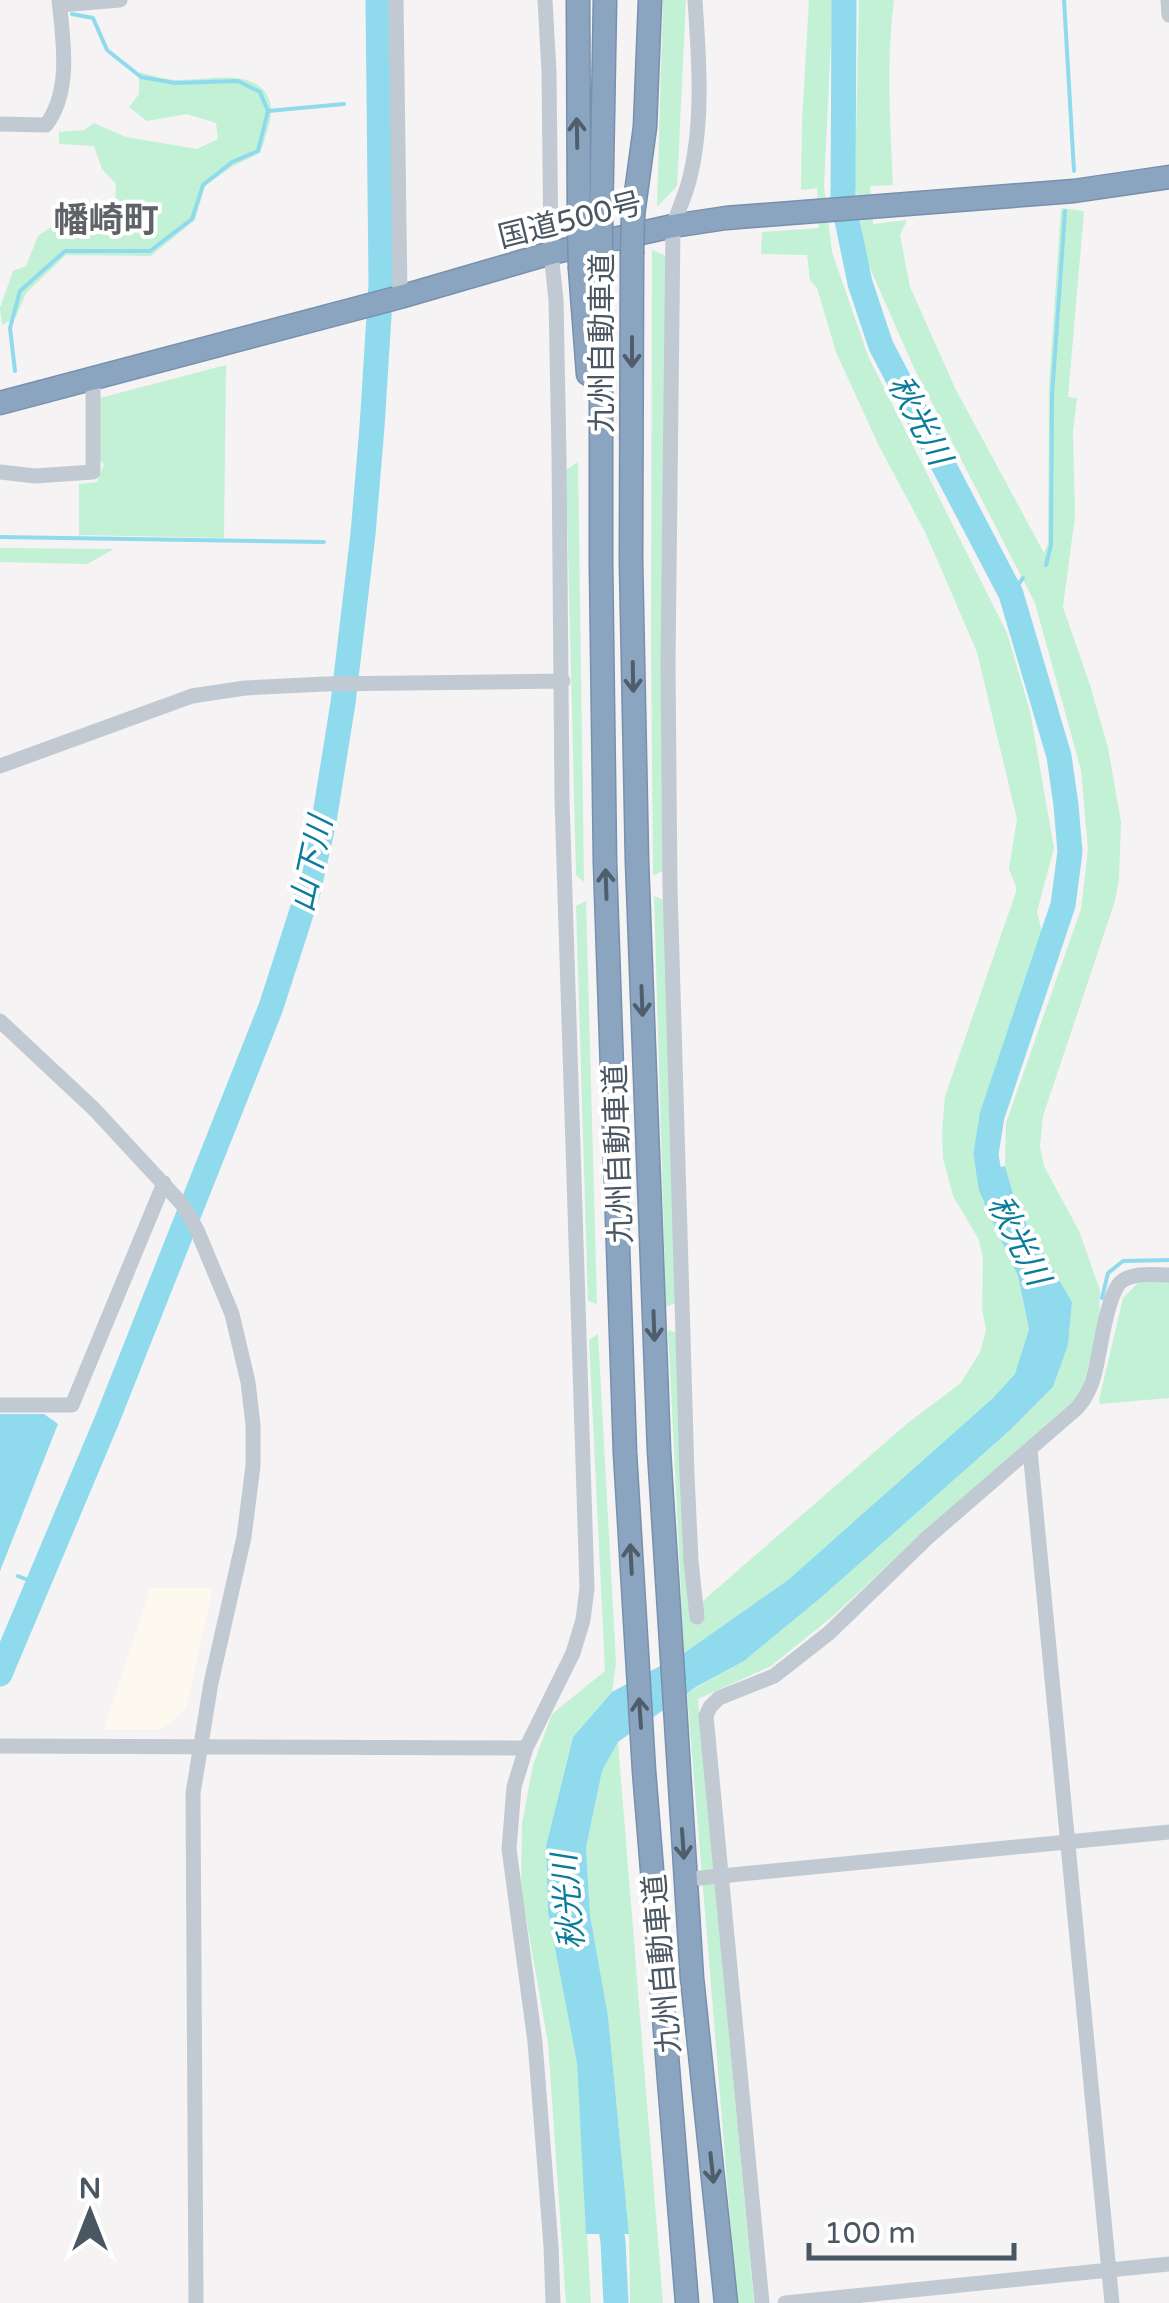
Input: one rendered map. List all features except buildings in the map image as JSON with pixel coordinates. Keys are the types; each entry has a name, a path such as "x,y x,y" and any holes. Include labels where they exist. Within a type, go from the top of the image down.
{"highway":[{"path":"578,0 590,228"},
{"name":"九州自動車道","path":"605,0 590,228 601,562 605,863 625,1453 644,1771 687,2303"},
{"name":"九州自動車道","path":"636,0 631,561 636,861 659,1451 692,1978 726,2303"},
{"path":"633,216 645,127 650,0"},
{"name":"国道500号","path":"0,403 551,254 674,226 726,218 1074,190 1169,177"}],"street":[{"path":"0,124 46,125 51,118 63,81 60,2 120,0"},
{"path":"396,0 397,297"},
{"path":"545,0 551,254 556,300 562,800 587,1588 574,1653 526,1748 514,1787 509,1849 535,2042 553,2303"},
{"path":"695,0 698,128 689,183 674,226 668,664 670,886 687,1454 697,1617"},
{"path":"1168,0 1169,16"},
{"path":"0,472 36,476 93,472 92,378"},
{"path":"0,766 192,696 244,688 562,681"},
{"path":"0,1022 94,1109 182,1204 232,1314 248,1382 253,1466 244,1537 193,1793 196,2303"},
{"path":"0,1405 72,1405 166,1185"},
{"path":"762,2303 706,1716 719,1698 774,1676 829,1634 927,1538 1084,1400 1117,1286 1124,1279 1137,1276 1169,1274"},
{"path":"1030,1450 1112,2303"},
{"path":"6,1746 526,1748"},
{"path":"700,1878 1169,1832"},
{"path":"785,2303 1169,2264"}],"shaded area":[{"path":"150,1588 213,1588 186,1709 162,1729 103,1729"}],"green space":[{"path":"663,0 686,0 677,186 657,207"},
{"path":"809,0 833,0 824,186 832,252 868,356 1007,633 1030,711 1054,848 1037,912 1043,936 978,1121 976,1173 985,1206 1018,1276 1029,1329 1016,1373 993,1398 788,1580 684,1653 668,1330 679,1333 691,1620 705,1599 909,1422 961,1383 980,1352 986,1330 979,1240 953,1196 943,1158 942,1134 945,1096 1016,892 1009,869 1017,819 977,652 926,534 878,444 836,352 817,288 810,280 807,255 761,254 762,232 819,228 817,188 801,190"},
{"path":"859,0 894,0 889,69 893,185 870,186 873,224 907,220 900,235 910,287 955,388 1044,553 1048,543 1049,386 1061,208 1084,211 1068,397 1077,398 1073,432 1075,516 1063,607 1108,748 1121,822 1119,879 1043,1116 1040,1147 1044,1166 1079,1231 1100,1290 1099,1329 1080,1395 833,1616 771,1666 698,1699 754,2303 737,2303 687,1693 744,1661 824,1595 1053,1387 1068,1344 1072,1302 1017,1207 1005,1166 1006,1123 1081,909 1088,849 1081,770 1035,603 914,368 867,261 855,185"},
{"path":"139,72 172,80 233,78 258,85 271,108 260,153 205,186 195,220 151,256 66,255 26,293 16,317 2,325 0,308 13,271 26,266 38,236 63,218 95,218 115,205 116,184 102,169 94,146 59,144 59,132 84,130 94,123 126,137 197,149 218,139 216,123 187,114 147,121 129,107 139,94"},
{"path":"652,250 666,256 663,871 653,876 651,643"},
{"path":"226,365 224,538 79,535 79,484 97,482 104,464 96,457 96,399"},
{"path":"578,462 584,882 576,875 566,470"},
{"path":"0,548 114,549 87,564 0,562"},
{"path":"654,896 664,900 678,1302 666,1307"},
{"path":"586,901 597,1304 588,1301 576,906"},
{"path":"1169,1281 1169,1398 1100,1404 1123,1298 1139,1282"},
{"path":"598,1334 616,1664 612,1692 573,1737 546,1846 548,1912 577,2063 591,2303 566,2303 548,2043 521,1889 522,1824 533,1765 552,1714 605,1671 589,1340"},
{"path":"618,1742 663,2303 630,2303 629,2234 608,2016 590,1915 586,1848 602,1771"}],"water":[{"path":"1005,1166 1017,1207 1072,1302 1068,1345 1053,1387 1009,1431 744,1661 696,1687 618,1742 602,1771 586,1848 590,1915 608,2016 629,2234 586,2234 577,2063 548,1912 546,1846 573,1737 612,1692 684,1653 788,1580 1015,1374 1029,1329 1018,1276 985,1206 976,1172"},
{"path":"0,1414 44,1414 58,1424 0,1571"}],"waterway":[{"name":"山下川","path":"0,1674 107,1420 271,1007 308,892 343,703 372,427 381,284 378,0"},
{"name":"秋光川","path":"844,0 843,201 860,283 881,346 1011,594 1059,756 1066,805 1070,852 1063,905 992,1116 986,1154 991,1187 998,1201"},
{"path":"1064,0 1074,171"},
{"path":"72,14 93,18 107,50 141,77 175,83 238,81 260,92 268,111 344,104"},
{"path":"15,371 10,328 20,291 65,251 150,251 192,219 203,185 232,162 258,151 268,111"},
{"path":"1046,565 1051,545 1052,396 1065,211"},
{"path":"0,537 324,542"},
{"path":"1011,594 1023,578"},
{"path":"1102,1298 1108,1273 1123,1261 1169,1260"},
{"path":"18,1576 38,1584"},
{"name":"秋光川","path":"607,2203 616,2303"}],"district":[{"name":"幡崎町","path":"106,220"}]}
